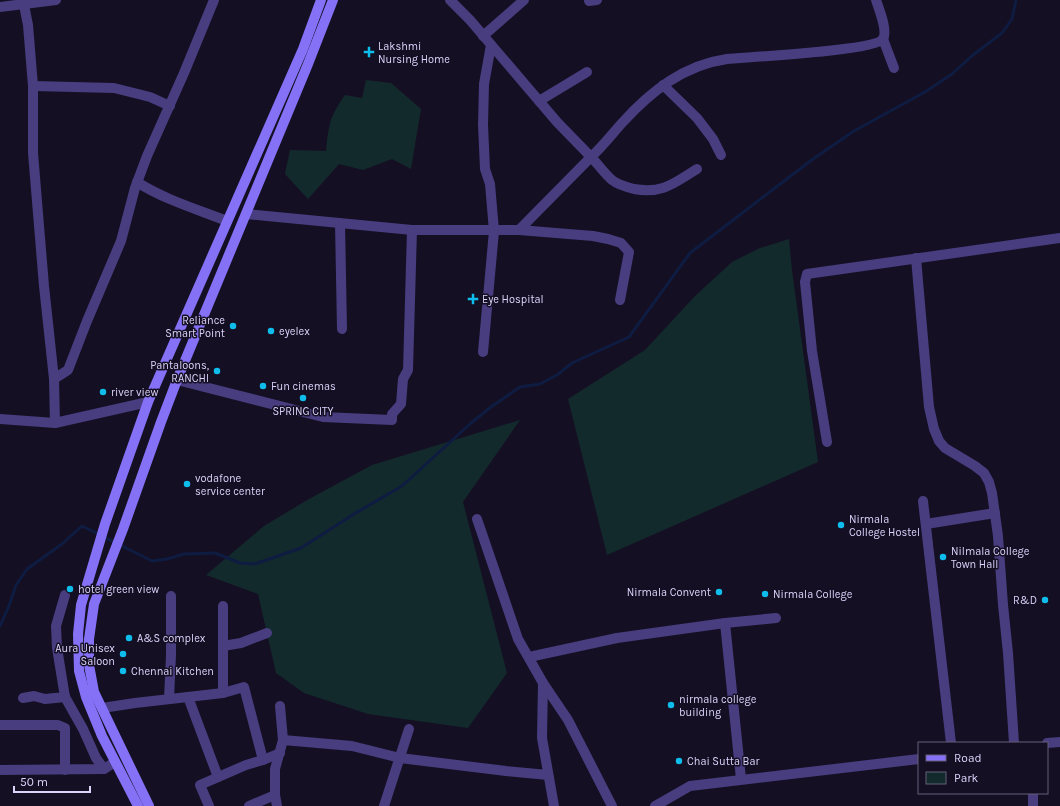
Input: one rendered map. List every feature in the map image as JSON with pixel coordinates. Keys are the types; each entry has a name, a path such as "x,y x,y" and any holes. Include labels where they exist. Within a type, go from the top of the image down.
{"main road":[{"path":"138,806 102,736 86,697 79,671 78,634 81,605 105,524 148,402 303,49 321,0"},
{"path":"149,806 94,692 89,665 88,639 94,604 177,380 333,0"},
{"path":"117,492 135,496"}],"street":[{"path":"0,7 24,2 56,0"},
{"path":"54,380 68,370 86,321 121,241 137,182 147,156 170,106 214,0"},
{"path":"450,0 470,20 558,122 616,183 628,188 657,190 667,188 697,169"},
{"path":"483,36 524,0"},
{"path":"876,0 884,29 883,39 894,68"},
{"path":"24,2 28,25 33,86 33,153 44,286 54,380 56,423"},
{"path":"519,230 602,146 622,122 663,85 687,70 714,61 826,51 876,43 883,39"},
{"path":"483,352 494,230 490,184 485,169 483,125 484,84 491,45"},
{"path":"539,101 587,72"},
{"path":"663,85 697,118 713,139 721,155"},
{"path":"33,86 114,88 150,97 170,106"},
{"path":"137,182 180,203 227,221"},
{"path":"246,214 412,230 519,230 593,236 608,239 621,243 629,252 620,300"},
{"path":"340,222 342,329"},
{"path":"177,380 323,417 392,420 392,414 401,404 403,379 408,370 412,230"},
{"path":"827,442 812,350 805,289 805,276 810,272 1060,238"},
{"path":"916,258 929,406 934,429 938,441 945,448 975,466 984,474 989,482 995,513 1008,654 1014,742"},
{"path":"0,419 56,423 148,402"},
{"path":"924,501 950,742"},
{"path":"926,524 995,513"},
{"path":"477,520 518,639 543,684 568,720 612,806"},
{"path":"64,595 56,626 57,648 65,697 83,729 96,758 104,769"},
{"path":"169,699 171,596"},
{"path":"223,606 223,693"},
{"path":"529,657 617,638 725,623 776,618"},
{"path":"725,623 741,779"},
{"path":"223,646 241,643 267,633"},
{"path":"543,684 542,738 554,806"},
{"path":"102,708 134,702 223,693 244,687 263,760"},
{"path":"23,698 34,696 45,699 65,697"},
{"path":"188,697 218,777"},
{"path":"277,806 275,795 275,769 283,740 280,706"},
{"path":"0,725 58,724 64,728 65,770"},
{"path":"384,806 409,729"},
{"path":"283,740 352,746 400,758 548,775"},
{"path":"1048,743 1060,742"},
{"path":"209,806 200,785 246,765 280,753"},
{"path":"655,806 690,786 918,759"},
{"path":"0,770 104,769 115,762"},
{"path":"1033,794 1033,806"},
{"path":"249,806 275,795"}],"green space":[{"path":"366,80 391,83 421,109 411,169 392,159 363,170 339,164 308,199 285,174 290,150 326,151 329,127 336,110 345,95 362,98"},
{"path":"789,239 818,462 607,555 568,399 645,350 695,296 732,262 760,248"},
{"path":"520,420 463,502 507,673 468,728 368,714 304,693 276,673 258,594 206,575 264,526 309,499 372,465"}],"waterway":[{"path":"0,626 16,585 27,569 62,544 82,526 152,561 167,559 184,554 215,553 240,563 255,564 301,548 354,514 402,486 471,423 520,387 540,384 557,375 572,363 629,337 690,253 813,159 854,131 925,92 952,74 973,55 1002,33 1012,19 1016,0"}],"place":[{"name":"Lakshmi Nursing Home","path":"369,52"},
{"name":"Eye Hospital","path":"473,299"},
{"name":"Reliance Smart Point","path":"233,326"},
{"name":"eyelex","path":"271,331"},
{"name":"Pantaloons, RANCHI","path":"217,371"},
{"name":"Fun cinemas","path":"263,386"},
{"name":"river view","path":"103,392"},
{"name":"SPRING CITY","path":"303,398"},
{"name":"vodafone service center","path":"187,484"},
{"name":"Nirmala College Hostel","path":"841,525"},
{"name":"Nilmala College Town Hall","path":"943,557"},
{"name":"hotel green view","path":"70,589"},
{"name":"Nirmala Convent","path":"719,592"},
{"name":"Nirmala College","path":"765,594"},
{"name":"R&D","path":"1045,600"},
{"name":"A&S complex","path":"129,638"},
{"name":"Aura Unisex Saloon","path":"123,654"},
{"name":"Chennai Kitchen","path":"123,671"},
{"name":"nirmala college building","path":"671,705"},
{"name":"Chai Sutta Bar","path":"679,761"}]}
